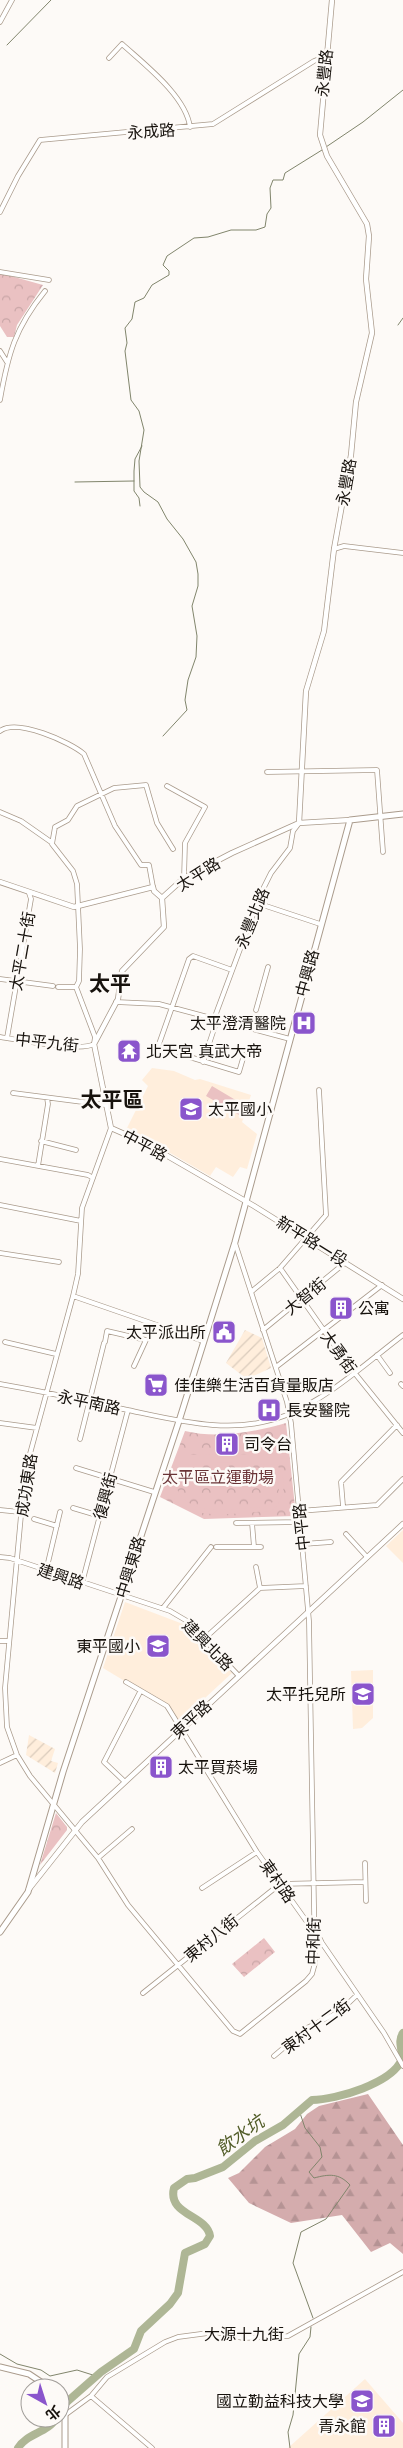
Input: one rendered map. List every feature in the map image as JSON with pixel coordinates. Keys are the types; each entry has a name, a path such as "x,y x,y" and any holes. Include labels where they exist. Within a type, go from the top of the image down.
{"main road":[{"name":"太平路","path":"350,820 403,814"},
{"name":"中興路","path":"235,1242 320,924 350,820"},
{"name":"中興東路","path":"28,1892 54,1803 235,1242"},
{"name":"東平路","path":"0,1932 28,1892"},
{"path":"0,2367 36,2378"},
{"path":"65,2428 65,2448"}],"street":[{"path":"0,22 12,0"},
{"name":"永豐路","path":"299,823 306,691 324,631 356,402 372,329 366,279 369,236 367,224 325,152 319,129 332,0"},
{"path":"109,58 122,44 171,91 189,117 190,128"},
{"name":"永成路","path":"0,212 18,176 40,140 190,128 218,122 318,58 326,59"},
{"path":"0,272 49,280"},
{"path":"0,400 1,386 7,362 18,332 45,291"},
{"path":"0,351 7,362"},
{"path":"334,549 344,546 403,553"},
{"path":"2,729 20,726 73,744 84,754 95,774 115,826 141,864 149,865 153,887"},
{"path":"267,772 302,773 377,770 383,852"},
{"path":"51,842 55,827 68,820 74,808 104,795 114,788 146,785 156,819 173,849"},
{"path":"167,786 205,807 185,843 184,878"},
{"path":"0,812 23,823 51,842 75,876 79,901 77,907 80,949 79,981 76,987 95,1037 94,1044"},
{"name":"太平路","path":"0,882 68,906 77,907 153,887 154,891 162,898 184,878 232,853 299,823 350,820"},
{"name":"永豐北路","path":"203,1062 216,1022 214,1019 257,903 271,873 290,848 293,831 299,823"},
{"name":"太平二十街","path":"7,1038 31,899 29,892"},
{"path":"94,1044 116,1002 122,971 164,927 162,898"},
{"path":"257,903 320,924"},
{"path":"159,1044 186,963 193,956 232,970"},
{"path":"256,1010 268,967"},
{"path":"0,979 76,987"},
{"path":"116,1002 151,1003 172,1007 290,1039"},
{"name":"中平九街","path":"0,1037 73,1046 90,1046 94,1044"},
{"name":"中平路","path":"94,1044 111,1128 145,1143 219,1186"},
{"path":"165,1046 203,1062 239,1072 244,1055"},
{"path":"251,1292 280,1268 326,1215 319,1090"},
{"path":"13,1093 106,1105"},
{"path":"38,1166 48,1104 47,1098"},
{"name":"成功東路","path":"74,1831 54,1803 30,1776 16,1755 7,1727 5,1688 25,1472 78,1274 82,1208 111,1128"},
{"path":"42,1141 76,1150"},
{"path":"0,1159 88,1175 93,1178"},
{"name":"新平路一段","path":"219,1186 308,1238 403,1299"},
{"path":"0,1205 81,1221"},
{"name":"中平路","path":"235,1242 276,1367 289,1414 308,1611"},
{"path":"0,1253 59,1262"},
{"name":"大智街","path":"263,1330 346,1262"},
{"name":"大勇街","path":"280,1268 354,1372 403,1433"},
{"path":"276,1367 382,1286"},
{"path":"73,1296 203,1341"},
{"path":"80,1440 108,1331 146,1340 134,1366"},
{"name":"永平南路","path":"0,1384 179,1420 208,1425 238,1426 268,1421 289,1414 316,1400 403,1335"},
{"path":"4,1342 56,1354"},
{"path":"377,1355 390,1373"},
{"name":"復興街","path":"82,1582 128,1410"},
{"path":"0,1423 36,1428"},
{"path":"344,1506 341,1482 397,1425"},
{"path":"76,1468 154,1492"},
{"path":"299,1511 344,1506 377,1505 403,1479"},
{"path":"73,1508 100,1516"},
{"path":"0,1510 20,1512"},
{"path":"46,1571 60,1512"},
{"path":"34,1519 57,1526"},
{"path":"236,1524 300,1522"},
{"path":"252,1523 254,1547"},
{"name":"東平路","path":"28,1892 74,1831 124,1781 403,1524"},
{"path":"346,1534 366,1557"},
{"path":"303,1544 331,1542"},
{"path":"163,1608 211,1547"},
{"path":"216,1547 261,1547"},
{"name":"建興路","path":"0,1557 121,1596"},
{"path":"256,1567 260,1588"},
{"path":"204,1639 260,1588 306,1586"},
{"name":"建興北路","path":"121,1596 163,1608 187,1622 238,1675"},
{"name":"中和街","path":"74,1831 98,1858 121,1896 233,2031 240,2034 298,1989 312,1974 315,1963 308,1611"},
{"path":"0,1640 9,1641"},
{"name":"東村路","path":"126,1682 140,1692 167,1706 257,1852 307,1922 313,1925 403,2065"},
{"path":"0,1688 5,1688"},
{"path":"124,1781 104,1762 140,1692"},
{"path":"0,1763 16,1755"},
{"path":"98,1858 132,1829"},
{"path":"202,1888 257,1852"},
{"path":"365,1863 366,1901"},
{"path":"280,1884 365,1882"},
{"name":"東村八街","path":"143,1993 280,1884"},
{"name":"東村十二街","path":"274,2056 307,2028 339,2012 357,1995"},
{"name":"大源十九街","path":"70,2411 91,2396 107,2377 165,2342 178,2337 216,2332 243,2338 288,2336 403,2272"},
{"path":"91,2396 152,2448"}],"shaded area":[{"name":"太平國小","path":"152,1068 174,1071 195,1080 200,1079 251,1095 242,1122 257,1134 247,1169 240,1167 233,1177 216,1167 210,1176 127,1128 148,1086 142,1080"},
{"path":"245,1330 262,1338 271,1368 247,1379 226,1363"},
{"path":"403,1530 403,1563 386,1546"},
{"name":"東平國小","path":"125,1602 183,1624 232,1673 178,1723 166,1706 103,1668"},
{"name":"太平托兒所","path":"373,1670 373,1718 362,1728 353,1729 351,1671"},
{"path":"29,1735 55,1749 51,1761 58,1763 55,1773 26,1755"},
{"name":"國立勤益科技大學","path":"365,2379 403,2423 403,2448 288,2448"}],"green space":[{"path":"0,273 43,285 17,325 14,337 7,337 0,326"},
{"path":"212,1086 244,1105 239,1115 206,1096"},
{"name":"太平區立運動場","path":"286,1423 296,1516 204,1519 160,1497 185,1431 210,1434 236,1433"},
{"path":"274,1454 274,1460 282,1473 284,1485 282,1497 271,1511 214,1514 200,1513 187,1509 177,1502 170,1491 174,1468 184,1460 184,1455","holes":["194,1462 261,1463 273,1472 279,1485 276,1497 272,1503 265,1507 226,1509 199,1507 188,1502 180,1495 176,1484 182,1470"]},
{"path":"56,1813 67,1827 67,1830 40,1865"},
{"path":"264,1938 275,1952 244,1977 232,1964"},
{"path":"368,2094 403,2145 403,2254 390,2243 371,2252 342,2215 291,2223 249,2203 228,2178 239,2173 265,2147 295,2129 307,2114 319,2106"}],"waterway":[{"path":"7,45 51,0"},
{"path":"326,147 363,122 403,90"},
{"path":"163,736 187,710 185,700 188,680 196,657 197,636 192,606 198,586 198,574 196,562 183,539 167,519 158,502 140,487 139,461 144,430 139,411 131,400 125,351 127,343 125,328 132,319 135,302 144,298 152,285 169,275 169,271 163,265 167,256 194,238 208,237 231,230 256,230 265,227 267,214 271,208 270,188 273,180 283,180 285,173 322,150"},
{"path":"398,325 403,318"},
{"path":"140,506 139,498 134,491 134,471 135,459 142,446"},
{"path":"75,482 134,481"},
{"name":"飲水坑","path":"70,2399 101,2372 134,2349 141,2331 170,2304 178,2293 185,2253 205,2244 210,2236 202,2223 176,2204 173,2197 174,2188 187,2179 195,2178 223,2167 255,2141 283,2125 312,2100 349,2093 376,2083 388,2076 397,2068 402,2059 400,2043 403,2033"},
{"path":"299,2110 305,2128 320,2147 322,2157 309,2172 314,2178 329,2175 338,2176 350,2185 326,2219 301,2232 293,2263 313,2318"},
{"path":"290,2448 288,2432 293,2415 299,2354 310,2337 311,2327"},
{"path":"0,2354 17,2364 41,2370 50,2376 77,2370 96,2376"},
{"name":"飲水坑","path":"18,2448 27,2439 46,2428"}],"place":[{"name":"太平澄清醫院","path":"304,1023"},
{"name":"北天宮 真武大帝","path":"129,1051"},
{"name":"太平國小","path":"191,1109"},
{"name":"公寓","path":"341,1308"},
{"name":"太平派出所","path":"224,1332"},
{"name":"佳佳樂生活百貨量販店","path":"156,1385"},
{"name":"長安醫院","path":"269,1410"},
{"name":"司令台","path":"227,1444"},
{"name":"東平國小","path":"158,1646"},
{"name":"太平托兒所","path":"363,1694"},
{"name":"太平買菸場","path":"161,1767"},
{"name":"國立勤益科技大學","path":"362,2401"},
{"name":"青永館","path":"384,2426"}],"district":[{"name":"太平","path":"110,983"},
{"name":"太平區","path":"112,1099"}]}
